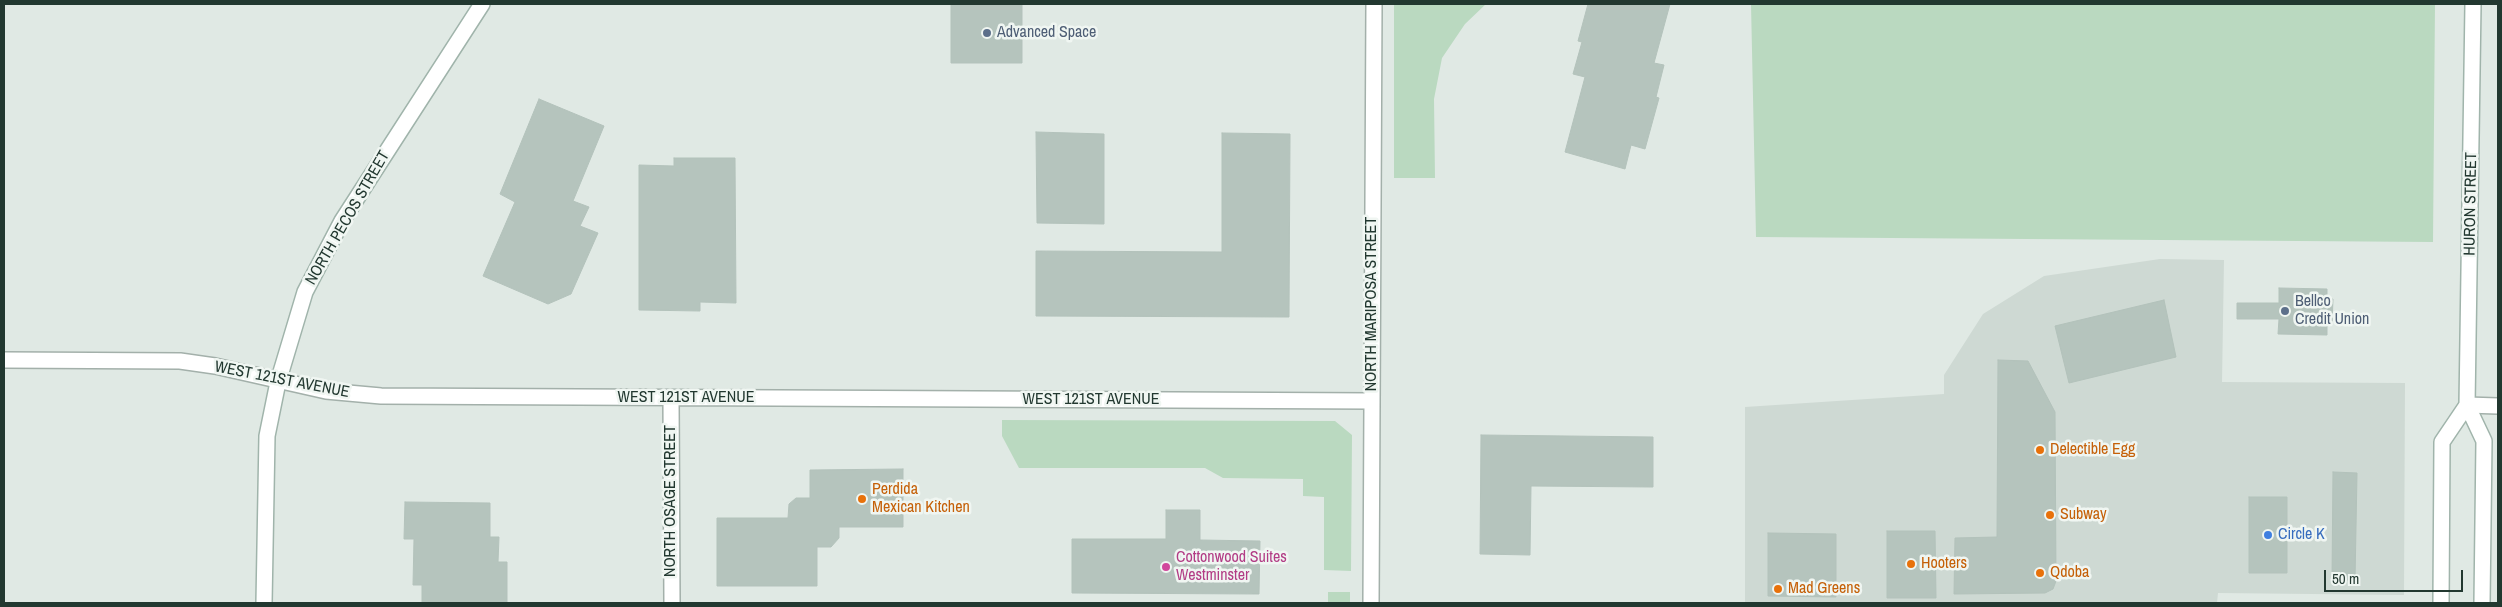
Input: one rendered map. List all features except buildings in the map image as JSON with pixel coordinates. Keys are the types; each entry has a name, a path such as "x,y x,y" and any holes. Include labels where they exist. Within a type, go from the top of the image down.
{"street":[{"name":"NORTH PECOS STREET","path":"264,603 267,436 278,382 295,320 314,271 342,221 482,4"},
{"name":"NORTH MARIPOSA STREET","path":"1371,603 1374,4"},
{"name":"HURON STREET","path":"2473,4 2467,405 2484,442 2482,603"},
{"name":"WEST 121ST AVENUE","path":"4,360 180,361 215,366 278,382 346,394 381,396 1371,401"},
{"name":"NORTH OSAGE STREET","path":"671,398 672,603"},
{"path":"2441,603 2442,442 2467,405 2498,406"}],"shaded area":[{"path":"2160,259 2224,260 2222,382 2405,383 2404,595 2218,593 2217,603 1745,603 1745,407 1944,394 1944,375 1983,314 2044,276"}],"green space":[{"path":"1394,4 1486,4 1465,24 1442,58 1434,99 1435,178 1394,178"},
{"path":"1751,4 2435,4 2433,242 1756,237"},
{"path":"1002,420 1335,421 1352,435 1351,571 1324,570 1324,497 1303,496 1303,479 1223,478 1205,468 1019,468 1002,436"},
{"path":"1328,592 1350,592 1350,603 1328,603"}],"place":[{"name":"Advanced Space","path":"987,33"},
{"name":"Bellco Credit Union","path":"2285,311"},
{"name":"Delectible Egg","path":"2040,450"},
{"name":"Perdida Mexican Kitchen","path":"862,499"},
{"name":"Subway","path":"2050,515"},
{"name":"Circle K","path":"2268,535"},
{"name":"Hooters","path":"1911,564"},
{"name":"Cottonwood Suites Westminster","path":"1166,567"},
{"name":"Qdoba","path":"2040,573"},
{"name":"Mad Greens","path":"1778,589"}]}
